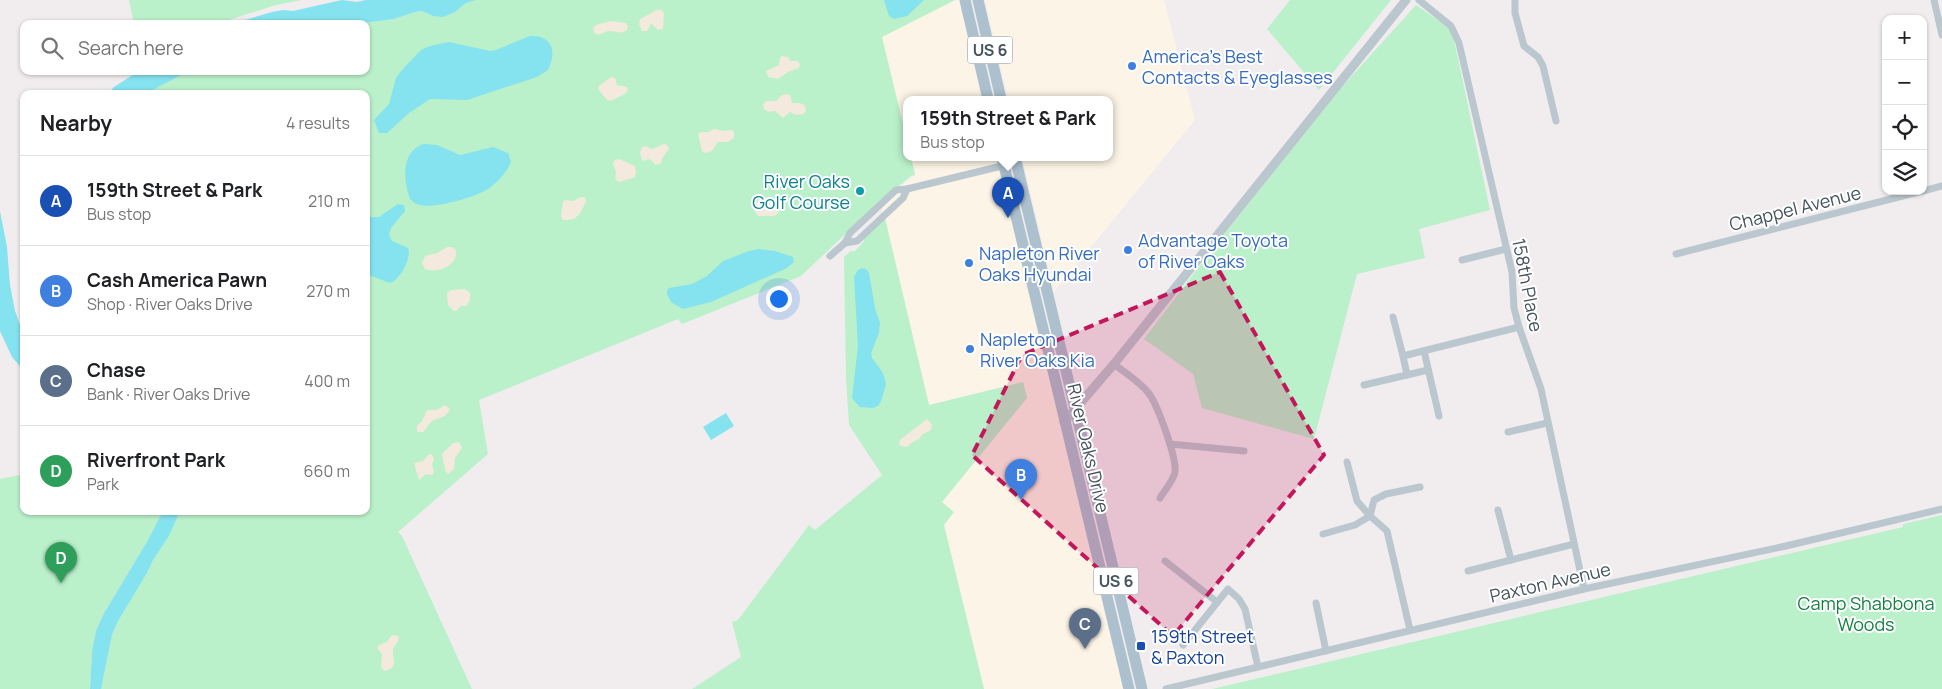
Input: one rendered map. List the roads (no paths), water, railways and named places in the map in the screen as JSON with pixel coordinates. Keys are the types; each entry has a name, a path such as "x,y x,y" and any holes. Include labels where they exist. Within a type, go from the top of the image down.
{"main road":[{"name":"US 6","path":"965,0 987,96"},
{"name":"US 6","path":"978,0 1000,96"},
{"name":"River Oaks Drive","path":"1003,161 1129,689"},
{"name":"River Oaks Drive","path":"1016,161 1142,689"}],"street":[{"path":"1064,422 1114,364 1406,0"},
{"name":"158th Place","path":"1419,0 1451,26 1456,33 1512,272 1514,308 1541,389 1584,590"},
{"path":"1515,0 1514,13 1524,46 1538,57 1543,66 1556,121"},
{"path":"1934,0 1942,31"},
{"path":"830,256 845,243 850,233 896,190 907,189 1003,161"},
{"name":"Chappel Avenue","path":"1927,190 1942,186"},
{"path":"845,243 857,241 903,198 907,189"},
{"name":"Chappel Avenue","path":"1676,254 1907,195"},
{"path":"1462,260 1506,249"},
{"path":"1393,317 1407,375"},
{"path":"1403,356 1519,327"},
{"path":"1424,351 1439,416"},
{"path":"1114,364 1149,394 1157,408 1170,444 1175,463 1175,474 1160,498"},
{"path":"1364,385 1428,370"},
{"path":"1508,432 1548,423"},
{"path":"1170,444 1244,451"},
{"path":"1347,462 1357,501 1387,531 1410,630"},
{"path":"1323,534 1355,525 1370,516 1374,500 1386,494 1420,487"},
{"name":"Paxton Avenue","path":"1166,689 1410,630 1942,509"},
{"path":"1498,510 1511,560"},
{"path":"1468,571 1574,544"},
{"path":"1165,561 1217,602"},
{"path":"1183,645 1228,590 1240,599 1245,609 1258,667"},
{"path":"1316,602 1326,650"}],"water":[{"path":"342,0 357,2 366,0 476,0 466,3 455,12 443,17 433,16 422,11 394,19 370,22 370,20 245,20 272,12 293,11"},
{"path":"884,0 924,0 907,16 894,19 889,16"},
{"path":"530,36 544,38 551,46 552,57 548,70 537,77 467,100 430,99 409,113 387,133 379,133 374,120 389,104 396,78 421,50 449,42 490,51"},
{"path":"133,75 181,75 153,90 111,90"},
{"path":"423,144 437,145 460,155 493,147 508,153 511,162 498,180 482,192 445,204 420,205 410,199 405,175 407,160 411,153"},
{"path":"398,204 404,205 405,211 391,228 389,235 392,241 408,248 409,252 407,263 398,278 390,283 370,276 370,217 379,217"},
{"path":"0,211 7,247 10,285 20,325 20,366 12,357 0,331"},
{"path":"759,249 775,251 793,257 794,262 787,268 711,302 683,309 671,302 667,294 669,288 692,284 707,276 723,261"},
{"path":"866,269 869,273 875,308 880,323 879,333 871,353 872,358 883,373 886,384 881,401 878,406 873,408 860,407 852,398 858,346 854,277 858,270"},
{"path":"726,413 734,426 711,440 703,427"},
{"path":"161,515 178,515 169,536 118,621 112,635 101,689 90,689 92,651 96,631 103,615"}],"place":[{"name":"America's Best Contacts & Eyeglasses","path":"1132,66"},
{"name":"River Oaks Golf Course","path":"860,191"},
{"name":"159th Street & Park","path":"1008,218"},
{"name":"Advantage Toyota of River Oaks","path":"1128,250"},
{"name":"Napleton River Oaks Hyundai","path":"969,263"},
{"name":"Napleton River Oaks Kia","path":"970,349"},
{"name":"Cash America Pawn","path":"1021,500"},
{"name":"Riverfront Park","path":"61,583"},
{"name":"159th Street & Paxton","path":"1141,646"},
{"name":"Chase","path":"1085,649"}],"park label":[{"name":"Camp Shabbona Woods","path":"1866,613"}]}
